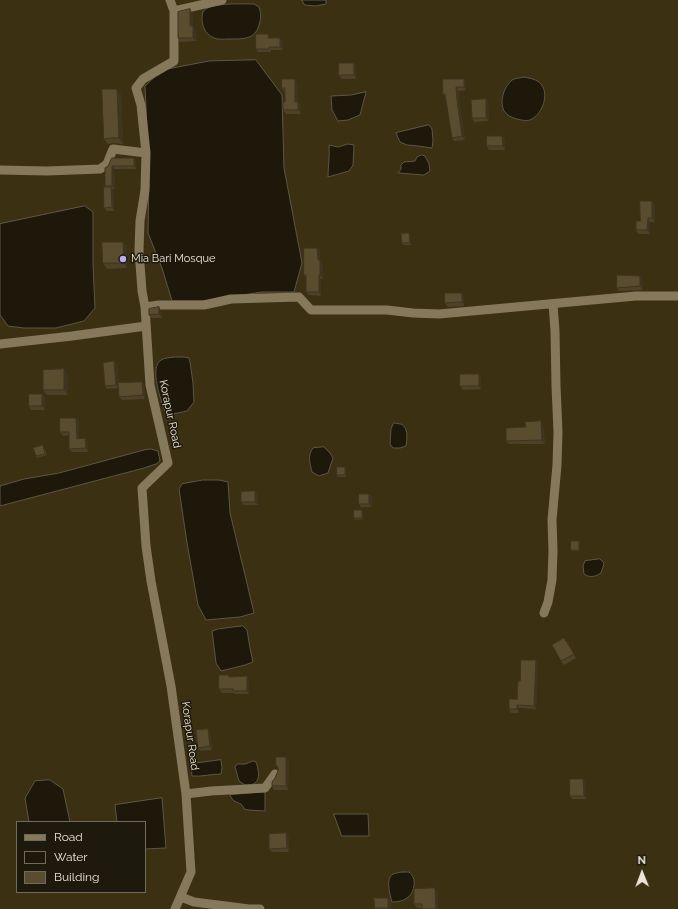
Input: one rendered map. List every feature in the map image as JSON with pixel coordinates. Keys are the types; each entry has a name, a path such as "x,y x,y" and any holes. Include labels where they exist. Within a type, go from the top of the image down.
{"street":[{"name":"Korapur Road","path":"170,0 174,11 174,61 143,79 136,88 141,105 146,153 145,190 140,221 139,250 142,292 145,307 150,385 168,463 142,488 146,546 151,581 171,686 186,794 191,872 175,909"},
{"path":"174,11 222,0"},
{"path":"0,170 47,171 100,169 107,164 113,149 146,153"},
{"path":"145,307 159,305 204,305 231,299 299,297 311,310 387,310 439,314 636,296 678,296"},
{"path":"544,613 548,602 552,580 552,520 557,465 558,432 553,304"},
{"path":"0,344 146,326"},
{"path":"186,794 265,788 275,774"},
{"path":"181,897 194,902 260,909"}],"water":[{"path":"302,0 326,0 326,4 315,6 305,5"},
{"path":"226,4 254,4 259,7 260,23 254,34 247,38 217,39 209,35 204,29 202,16 206,9"},
{"path":"256,60 282,95 284,168 302,263 294,292 262,292 203,301 172,301 162,268 148,233 149,171 145,86 162,70 209,61"},
{"path":"524,77 534,79 539,82 545,96 540,112 532,119 526,121 515,119 508,115 504,111 502,103 503,94 509,83 513,79"},
{"path":"366,92 360,115 348,120 338,121 332,110 331,96 351,95"},
{"path":"429,125 432,129 432,148 407,145 400,142 396,133"},
{"path":"348,144 354,145 353,165 349,171 328,177 329,145 338,147"},
{"path":"422,155 425,156 429,164 430,171 424,175 398,173 404,162 415,161 417,157"},
{"path":"85,206 93,212 95,308 84,321 56,328 24,328 8,326 0,315 0,224"},
{"path":"173,357 189,358 194,402 187,411 173,414 165,411 157,384 156,370 162,359"},
{"path":"394,423 404,426 407,434 406,446 393,448 390,444 391,429"},
{"path":"324,447 333,458 328,473 319,476 312,472 310,463 311,451 313,448"},
{"path":"151,449 158,451 160,461 156,464 0,506 0,486 24,479 59,473"},
{"path":"203,480 219,480 228,482 230,513 254,613 240,617 206,620 198,605 179,489 182,484"},
{"path":"600,559 604,563 601,573 592,576 584,574 583,566 585,561"},
{"path":"243,626 247,630 253,662 221,671 216,663 212,631"},
{"path":"221,760 221,774 192,776 191,764"},
{"path":"253,761 257,764 258,779 254,784 245,785 239,781 235,767 237,764 245,764"},
{"path":"50,780 63,789 70,821 29,821 25,798 35,781"},
{"path":"265,792 265,811 244,809 241,804 233,800 230,795"},
{"path":"162,798 166,848 146,849 146,821 117,821 115,805"},
{"path":"334,814 368,814 369,836 342,836"},
{"path":"409,872 413,877 414,882 412,892 405,899 392,902 389,879 393,874"}],"building":[{"path":"190,9 190,26 193,26 193,38 178,38 178,12"},
{"path":"256,34 268,34 268,38 280,38 280,47 256,49"},
{"path":"339,63 354,63 354,75 339,75"},
{"path":"282,79 295,79 295,102 298,102 298,110 283,110 283,102 285,102 285,88 282,88"},
{"path":"443,79 464,79 464,87 456,87 462,136 452,138 445,94 443,94"},
{"path":"102,89 117,89 119,138 104,139"},
{"path":"486,99 486,118 472,118 471,100"},
{"path":"487,136 502,136 503,146 487,146"},
{"path":"112,158 134,158 134,166 112,166 112,186 105,186 105,168 108,166"},
{"path":"104,187 111,187 112,207 104,208"},
{"path":"640,201 652,201 652,218 648,218 647,230 636,230 636,221 640,221"},
{"path":"409,233 410,243 402,243 401,234"},
{"name":"Mia Bari Mosque","path":"102,242 123,242 124,263 103,263"},
{"path":"304,248 317,248 318,260 320,260 319,292 306,292 306,275 304,275"},
{"path":"617,275 640,276 640,286 617,288"},
{"path":"445,293 462,293 462,302 445,303"},
{"path":"159,307 159,314 149,315 149,309"},
{"path":"114,361 116,385 105,386 103,363"},
{"path":"64,369 64,390 43,390 43,370"},
{"path":"460,374 479,374 479,386 460,386"},
{"path":"142,382 143,395 119,397 118,383"},
{"path":"29,394 42,394 42,406 29,406"},
{"path":"60,418 76,418 77,439 85,438 86,448 69,449 69,432 60,432"},
{"path":"541,421 542,440 506,441 506,428 526,427 525,422"},
{"path":"43,445 45,454 36,456 33,448"},
{"path":"337,467 345,467 345,475 337,475"},
{"path":"255,491 255,502 241,502 241,492"},
{"path":"359,494 369,494 369,504 359,504"},
{"path":"354,510 362,510 362,518 354,518"},
{"path":"571,541 579,541 579,550 571,550"},
{"path":"564,638 574,654 561,661 552,645"},
{"path":"521,660 536,660 534,706 517,705 517,709 509,709 509,699 517,700"},
{"path":"219,675 229,675 229,677 247,676 247,691 219,689"},
{"path":"208,729 210,746 198,748 196,730"},
{"path":"276,757 286,757 286,786 272,786 272,782 278,771"},
{"path":"570,779 583,779 584,796 570,796"},
{"path":"286,833 287,848 269,849 269,834"},
{"path":"435,888 436,909 422,909 422,904 414,904 414,889"},
{"path":"374,898 388,898 388,908 375,908"}],"place":[{"name":"Mia Bari Mosque","path":"123,259"}]}
